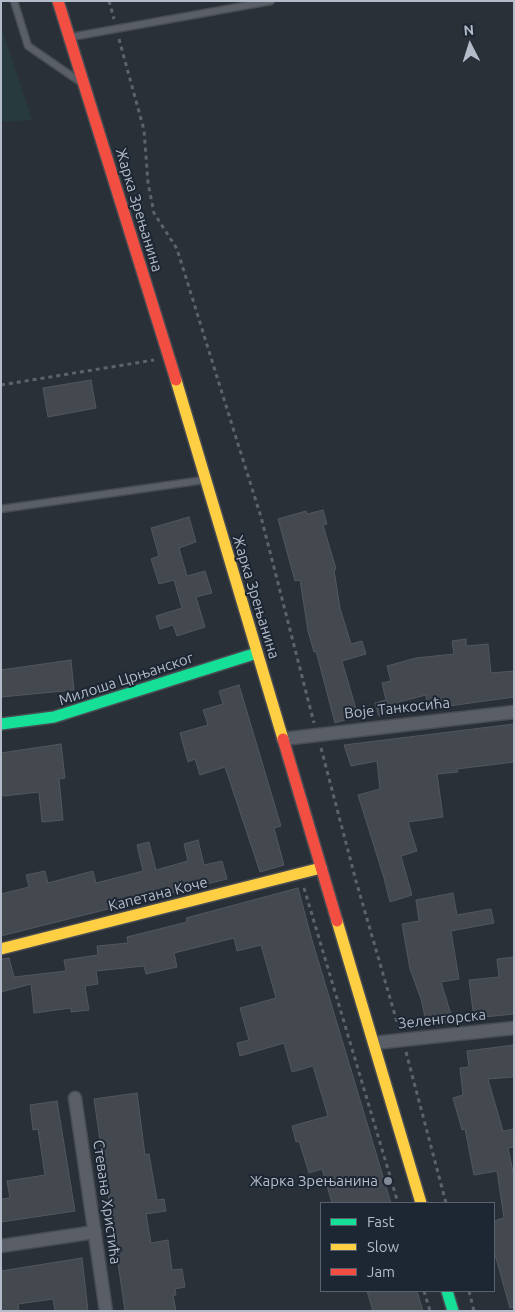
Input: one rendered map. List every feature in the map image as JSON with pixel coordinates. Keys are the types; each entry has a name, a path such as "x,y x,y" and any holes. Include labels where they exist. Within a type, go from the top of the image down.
{"main road":[{"name":"Жарка Зрењанина","path":"58,1 169,357 421,1202"},
{"name":"Милоша Црњанског","path":"1,724 54,718 257,653"},
{"name":"Капетана Коче","path":"1,950 321,868"},
{"path":"447,1292 453,1311"}],"street":[{"name":"Воје Танкосића","path":"283,739 514,712"},
{"name":"Зеленгорска","path":"374,1043 514,1028"},
{"name":"Стевана Христића","path":"75,1098 106,1311"},
{"path":"1,1246 95,1232"}],"lane":[{"path":"14,1 28,46 84,84"},
{"path":"69,37 271,1"},
{"path":"1,509 205,480"}],"path":[{"path":"108,1 144,130 148,183 154,213 177,249 261,517 359,890 403,1040 446,1202"},
{"path":"1,385 169,357"},
{"path":"300,874 398,1202"},
{"path":"424,1292 430,1311"},
{"path":"469,1292 474,1311"}],"green space":[{"path":"1,27 32,120 1,122"}],"building":[{"path":"91,380 96,408 48,417 43,388"},
{"path":"323,510 327,524 323,525 336,569 334,570 340,608 351,644 362,641 366,654 342,661 358,716 335,723 316,651 314,652 308,631 300,580 295,581 278,519 306,511 307,514"},
{"path":"189,517 196,542 179,548 187,576 205,571 212,593 196,597 205,627 177,636 173,625 160,629 156,616 182,608 174,580 159,584 151,559 159,556 151,528"},
{"path":"466,639 466,646 488,644 491,673 514,671 514,697 427,709 426,695 399,702 401,710 379,716 375,703 386,700 382,683 391,681 387,666 416,658 454,654 452,641"},
{"path":"71,660 74,690 1,697 1,670"},
{"path":"239,685 281,826 274,828 284,865 260,872 225,767 200,775 195,759 188,762 180,733 208,725 203,710 223,704 219,691"},
{"path":"514,724 514,762 457,769 458,772 437,774 443,817 408,822 417,851 401,856 412,895 390,902 358,795 380,789 377,761 351,766 344,745"},
{"path":"61,744 65,778 59,779 63,820 42,822 39,792 4,796 1,794 1,753"},
{"path":"198,840 204,865 222,861 227,879 1,936 1,894 29,887 26,875 45,871 48,883 93,871 96,883 143,871 137,845 149,842 156,870 188,861 184,844"},
{"path":"298,888 391,1202 332,1202 322,1169 309,1173 299,1141 296,1142 292,1126 328,1116 313,1066 292,1072 284,1043 240,1056 237,1043 249,1040 240,1008 276,998 261,945 237,951 234,938 174,953 177,967 146,974 144,966 96,971 98,984 85,986 89,1010 71,1012 71,1008 34,1013 31,984 1,992 1,959 9,958 14,977 66,971 64,960 98,955 97,946 128,943 127,937 187,922 186,918"},
{"path":"453,893 457,915 491,909 494,923 451,931 459,979 441,982 453,1021 427,1026 421,999 410,969 402,924 419,921 416,900"},
{"path":"514,957 514,1014 474,1018 469,980 499,977 497,959"},
{"path":"514,1045 514,1077 488,1079 503,1131 514,1129 514,1147 508,1148 514,1177 514,1307 510,1308 495,1255 495,1221 504,1218 497,1171 474,1175 465,1129 462,1130 453,1098 463,1095 460,1068 469,1067 467,1051"},
{"path":"137,1093 145,1155 149,1154 157,1200 164,1199 166,1211 146,1214 151,1243 168,1240 172,1270 182,1269 185,1287 175,1289 176,1295 173,1295 176,1311 125,1311 94,1099"},
{"path":"57,1101 75,1211 1,1222 1,1199 10,1198 7,1181 45,1175 38,1129 33,1130 30,1105"},
{"path":"82,1258 88,1311 55,1311 53,1299 18,1304 19,1311 1,1311 1,1271"},
{"path":"367,1292 417,1292 423,1311 373,1311"}],"traffic: fast":[{"path":"1,724 54,717 257,653"},
{"path":"447,1292 453,1311"}],"traffic: slow":[{"path":"176,380 283,739"},
{"path":"1,949 321,868"},
{"path":"337,921 421,1202"}],"traffic: jam":[{"path":"58,1 176,380"},
{"path":"283,739 337,921"}],"place":[{"name":"Жарка Зрењанина","path":"388,1181"}]}
